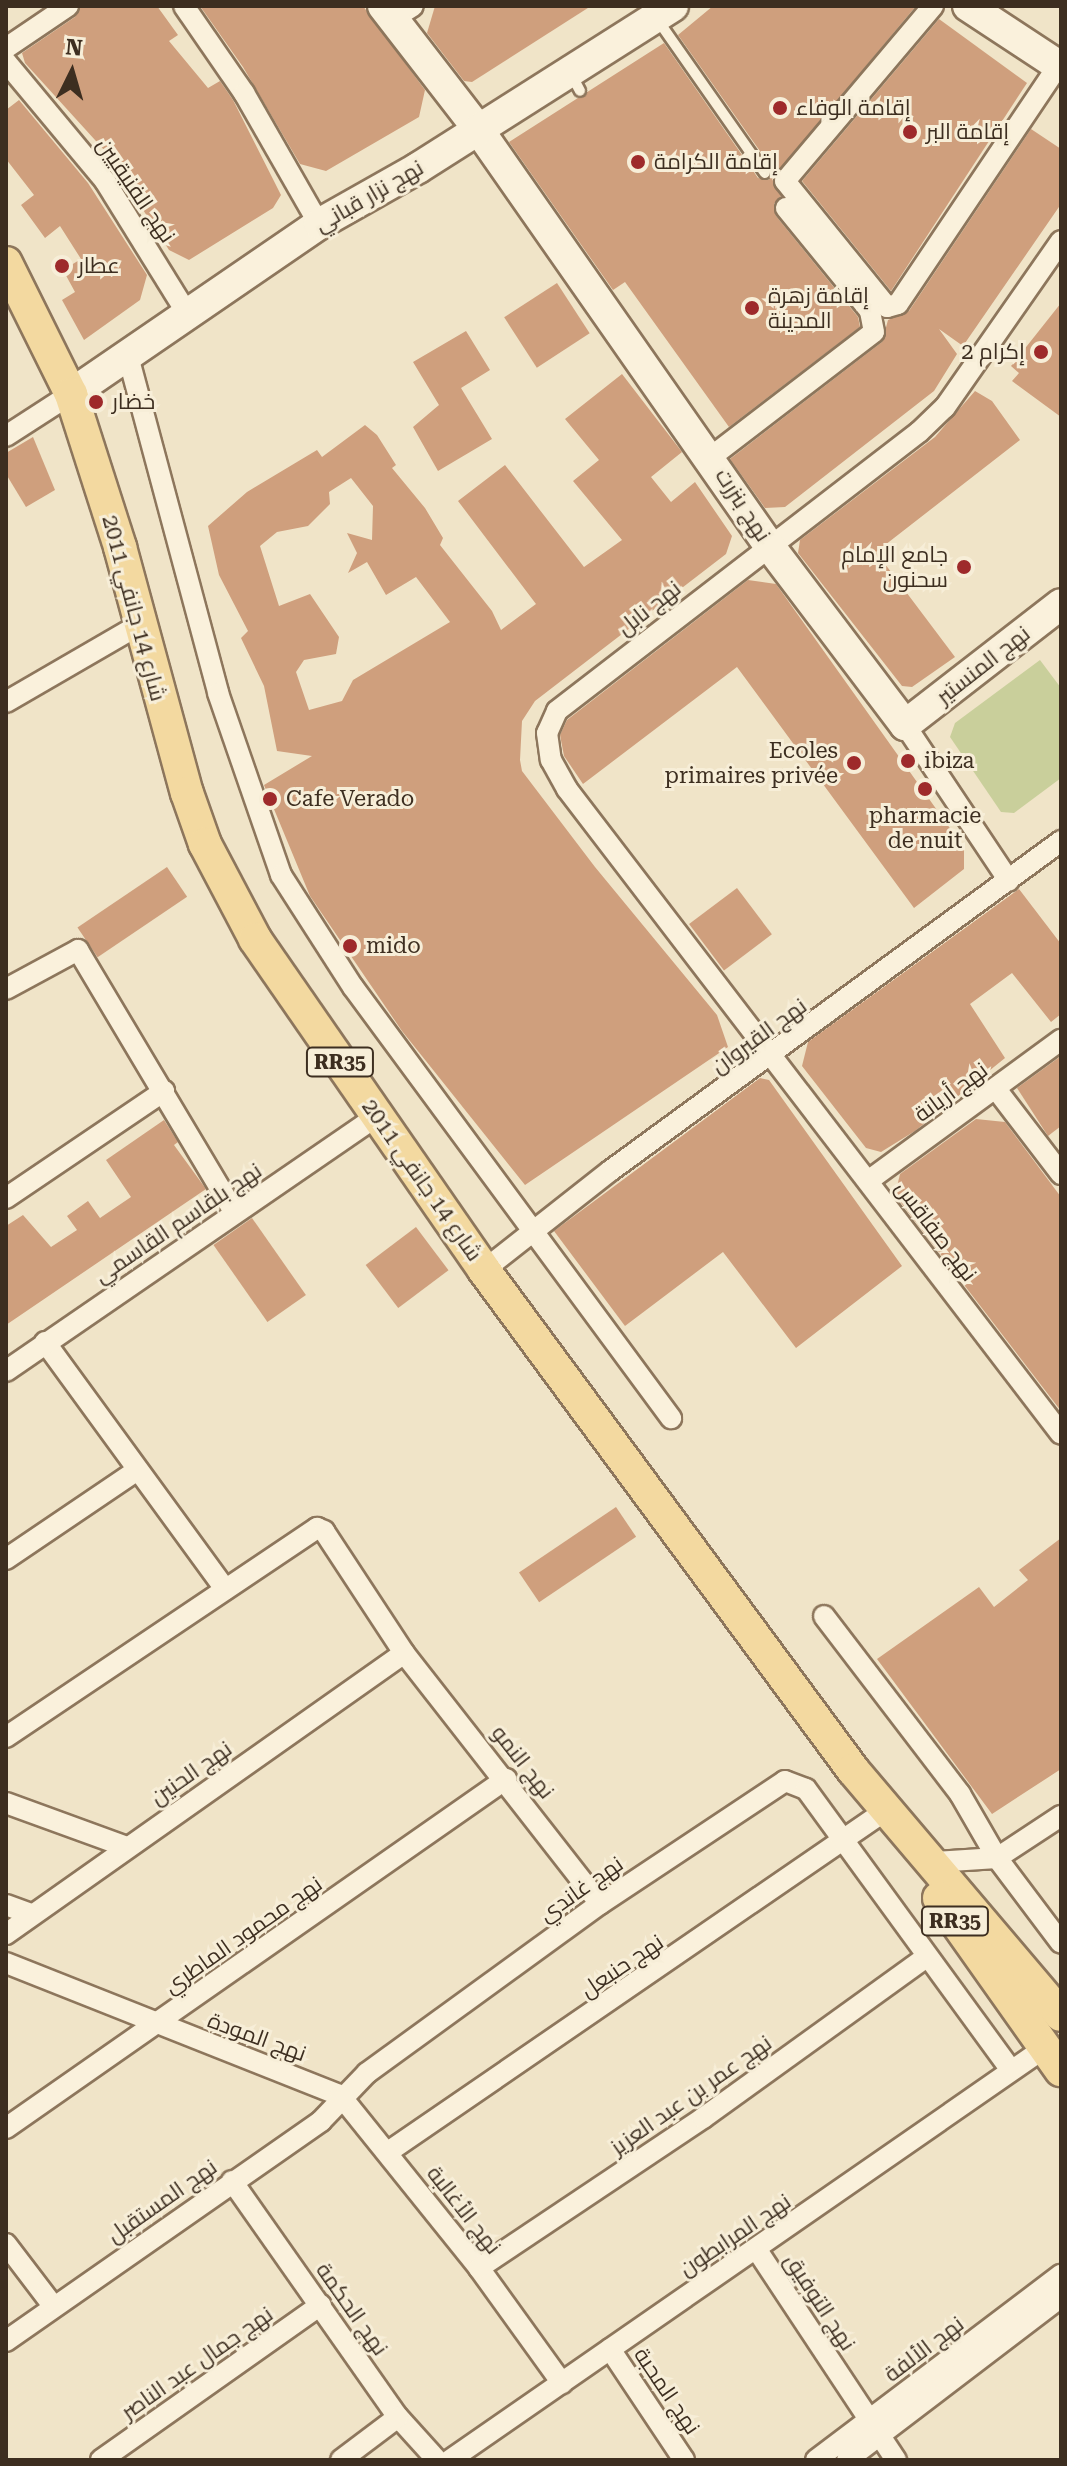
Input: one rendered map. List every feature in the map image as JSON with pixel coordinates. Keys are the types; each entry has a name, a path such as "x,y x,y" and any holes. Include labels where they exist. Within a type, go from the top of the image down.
{"main road":[{"name":"شارع 14 جانفي 2011","path":"6,264 71,394 205,844 255,939 484,1270 853,1770 935,1862 1061,2015"},
{"name":"شارع 14 جانفي 2011","path":"853,1770 879,1815 1054,2059"}],"street":[{"path":"6,48 68,6"},
{"path":"184,6 244,93 319,224"},
{"path":"933,6 785,181 887,307 898,304 1060,64 968,6"},
{"name":"نهج بنزرت","path":"397,10 711,457 768,544 905,725 1009,881"},
{"name":"نهج نزار قباني","path":"71,394 319,224 478,129 575,82 664,12"},
{"name":"نهج الفنيقيين","path":"6,62 105,181 187,313"},
{"path":"711,457 874,332 870,311 786,208"},
{"name":"نهج نابل","path":"774,1056 567,789 551,760 547,733 557,711 768,544 892,454 945,407 1061,241"},
{"path":"128,356 218,693 281,875 307,922 532,1234 671,1418"},
{"path":"6,436 71,394"},
{"name":"نهج المنستير","path":"905,725 1057,616"},
{"path":"6,702 139,625"},
{"name":"نهج القيروان","path":"484,1270 610,1171 774,1056 1061,841"},
{"path":"6,989 75,949 164,1091 235,1213"},
{"name":"نهج أريانة","path":"868,1181 1061,1040"},
{"name":"نهج صفاقس","path":"774,1056 1061,1434"},
{"path":"996,1089 1061,1174"},
{"path":"6,1198 164,1091"},
{"name":"نهج بلقاسم القاسمي","path":"6,1371 377,1116"},
{"path":"45,1342 136,1471 225,1589"},
{"path":"6,1559 136,1471"},
{"name":"نهج النمو","path":"6,1737 311,1528 324,1531 404,1653 506,1779 600,1904"},
{"path":"824,1616 960,1794 997,1858 1061,1943"},
{"name":"نهج الحنين","path":"6,1934 404,1653"},
{"name":"نهج محمود الماطري","path":"6,2128 157,2026 506,1779"},
{"name":"نهج غاندي","path":"344,2098 367,2073 600,1904 785,1781 806,1789 841,1842"},
{"path":"6,1803 127,1847"},
{"name":"نهج حنبعل","path":"388,2152 879,1815"},
{"path":"935,1862 997,1858 1061,1816"},
{"path":"841,1842 1011,2070"},
{"path":"6,1905 31,1914"},
{"name":"نهج عمر بن عبد العزيز","path":"479,2268 703,2118 926,1957"},
{"name":"نهج المودة","path":"6,1963 157,2026 313,2084"},
{"name":"نهج المرابطون","path":"450,2460 472,2455 562,2383 757,2250 1011,2070 1054,2059"},
{"name":"نهج الأغالبة","path":"313,2084 344,2098 479,2268 562,2383"},
{"name":"نهج المستقبل","path":"6,2341 321,2121 344,2098"},
{"name":"نهج الحكمة","path":"232,2181 398,2417 437,2460"},
{"path":"6,2244 54,2307"},
{"name":"نهج التوفيق","path":"757,2250 896,2460"},
{"name":"نهج الألفة","path":"816,2460 874,2428 1020,2318 1061,2275"},
{"name":"نهج الألفة","path":"1020,2318 1061,2297"},
{"name":"نهج جمال عبد الناصر","path":"101,2460 321,2305"},
{"name":"نهج المحبة","path":"610,2349 684,2460"},
{"path":"341,2460 398,2417"},
{"name":"نهج الألفة","path":"847,2460 874,2428"}],"lane":[{"path":"664,12 765,173"}],"green space":[{"path":"1040,660 1061,688 1061,778 1014,813 1001,812 950,737 955,723"}],"building":[{"path":"81,6 157,6 178,35 169,41 208,88 220,81 233,100 281,195 273,208 189,260 169,250 105,151 25,63 22,53 75,17"},
{"path":"200,6 363,6 425,90 419,117 326,171 300,164 243,67"},
{"path":"435,6 591,6 472,82 464,81 427,33"},
{"path":"713,6 916,6 772,179 781,196 774,204 776,216 858,317 860,327 729,427 625,282 613,290 509,142 664,43 758,178 769,180 772,168 678,35"},
{"name":"إقامة البر","path":"939,19 1027,83 891,291 802,181"},
{"path":"19,100 88,183 147,275 140,300 84,340 62,300 75,292 63,270 81,259 60,226 45,238 21,205 34,195 6,159 6,110"},
{"path":"1031,129 1061,149 1061,204 963,346 939,329 957,354 934,391 785,507 765,508 730,459 882,342 888,320 909,311"},
{"path":"557,283 590,333 537,368 504,317"},
{"name":"إكرام 2","path":"1061,303 1061,417 1012,381 1019,373 1011,366"},
{"path":"466,331 490,370 461,388 492,439 438,471 413,427 439,405 413,362"},
{"path":"622,374 682,452 651,477 671,502 695,482 732,536 726,554 535,701 522,721 520,760 522,771 595,867 717,1015 728,1047 525,1185 402,1031 310,896 264,785 312,756 277,751 264,686 241,638 248,631 219,575 208,526 247,492 317,450 322,457 365,425 377,435 396,465 392,468 425,508 443,538 440,545 492,611 501,630 536,604 458,501 505,465 584,567 622,540 573,481 599,460 565,419","holes":["351,478 373,506 372,540 347,533 357,553 348,573 367,562 386,595 416,577 450,622 353,680 342,701 309,710 296,672 304,660 336,654 339,637 310,594 279,606 260,546 277,532 308,526 330,504 329,492"]},
{"path":"975,391 992,401 1020,440 876,552 955,657 912,687 902,686 798,553 800,540 935,437"},
{"path":"33,437 55,490 26,507 6,474 6,453"},
{"path":"748,580 776,584 964,848 964,869 914,908 737,667 583,784 564,756 560,735 567,720"},
{"path":"167,867 187,897 98,957 77,927"},
{"path":"737,888 772,934 724,970 689,924"},
{"path":"1019,889 1061,944 1061,1014 1051,1022 1012,973 970,1004 1005,1058 915,1131 881,1152 866,1148 802,1066 808,1042"},
{"path":"1061,1056 1061,1126 1048,1136 1017,1088"},
{"path":"760,1078 769,1080 902,1266 796,1348 723,1252 625,1326 554,1231"},
{"path":"976,1119 1005,1122 1061,1197 1061,1411 895,1195 900,1174"},
{"path":"164,1120 178,1142 174,1145 206,1189 6,1325 6,1226 23,1215 51,1247 77,1230 67,1216 88,1201 100,1218 131,1197 106,1160"},
{"path":"252,1218 306,1295 267,1322 213,1245"},
{"path":"416,1227 448,1270 398,1308 366,1265"},
{"path":"616,1507 636,1537 539,1602 519,1572"},
{"path":"1061,1538 1061,1769 992,1814 877,1659 979,1587 994,1607 1028,1580 1019,1570"}],"place":[{"name":"إقامة الوفاء","path":"780,108"},
{"name":"إقامة البر","path":"910,132"},
{"name":"إقامة الكرامة","path":"638,162"},
{"name":"عطار","path":"62,266"},
{"name":"إقامة زهرة المدينة","path":"752,308"},
{"name":"إكرام 2","path":"1041,352"},
{"name":"خضار","path":"96,402"},
{"name":"جامع الإمام سحنون","path":"964,567"},
{"name":"ibiza","path":"908,761"},
{"name":"Ecoles primaires privée","path":"854,763"},
{"name":"pharmacie de nuit","path":"925,789"},
{"name":"Cafe Verado","path":"270,799"},
{"name":"mido","path":"350,946"}]}
